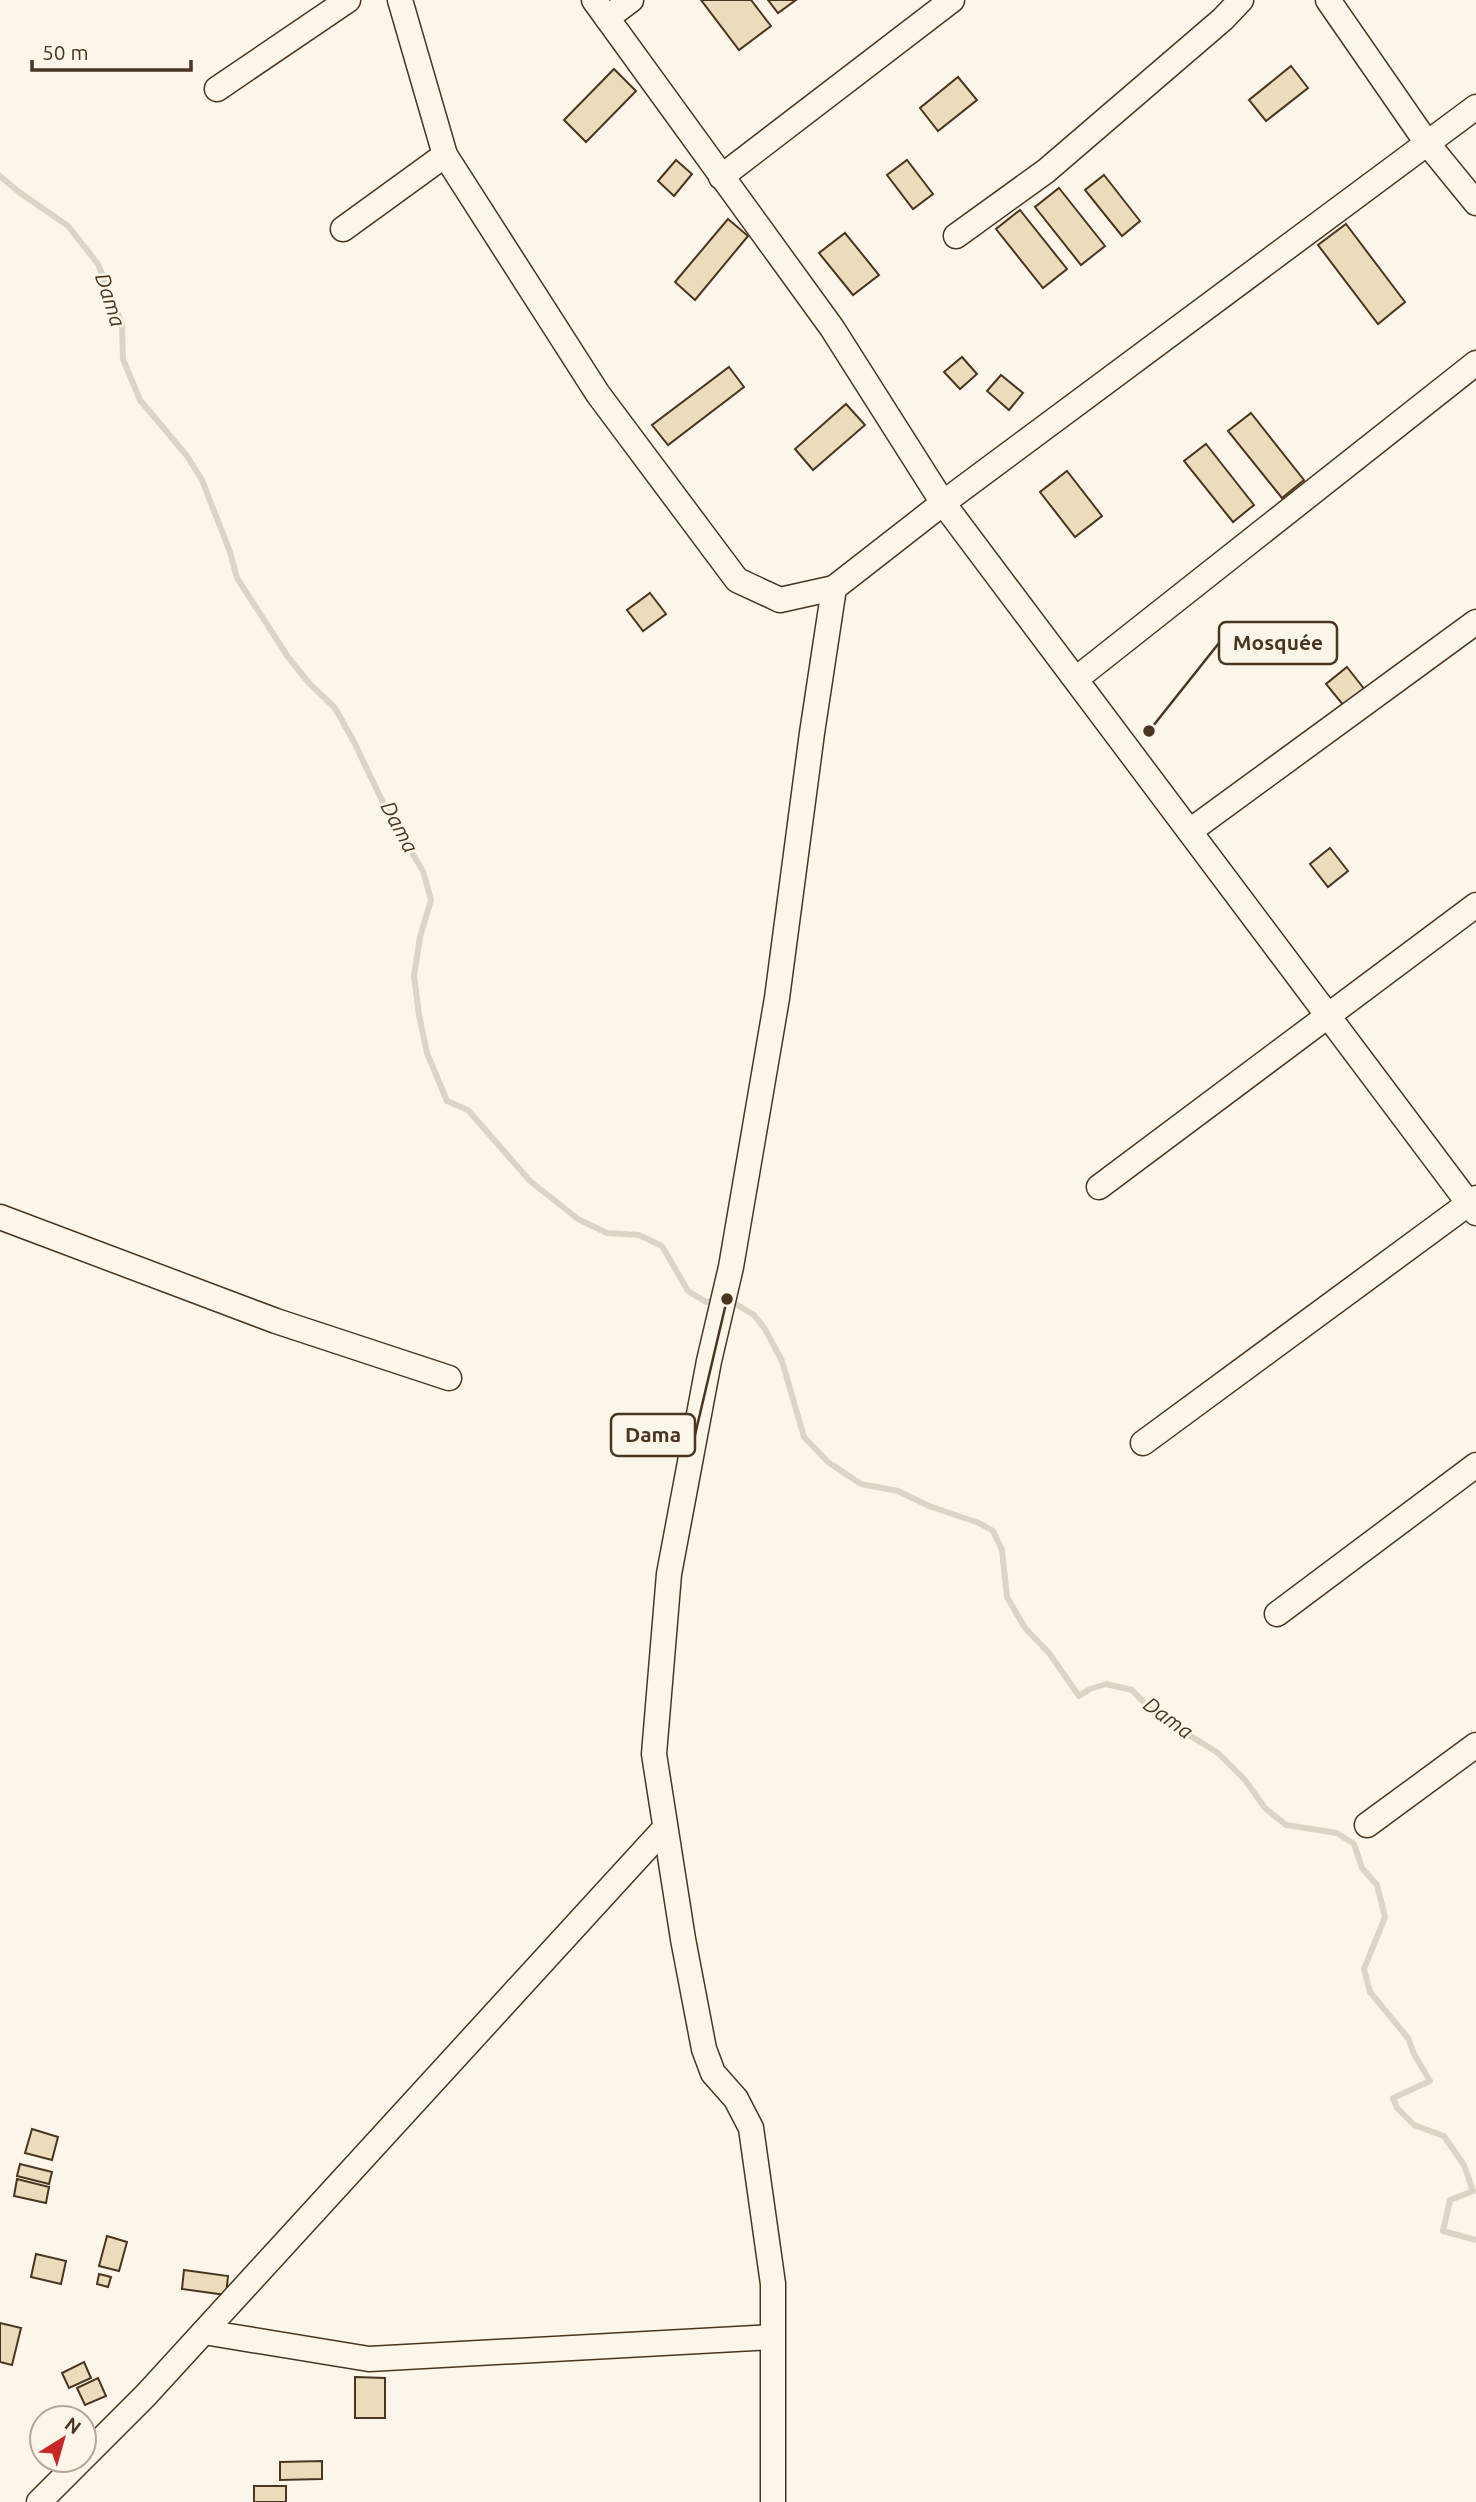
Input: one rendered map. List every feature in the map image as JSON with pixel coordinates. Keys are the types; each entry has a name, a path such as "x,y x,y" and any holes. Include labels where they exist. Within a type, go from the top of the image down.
{"street":[{"path":"217,89 348,0"},
{"path":"400,0 445,155 598,394 737,580 780,600 834,588 943,503 1476,107"},
{"path":"631,0 600,9 832,328 943,503 1474,1205 1143,1443"},
{"path":"721,177 951,0"},
{"path":"956,236 1046,171 1223,19 1241,0"},
{"path":"1328,0 1427,143 1476,203"},
{"path":"343,229 445,155"},
{"path":"1076,679 1476,363"},
{"path":"773,2502 773,2284 751,2128 736,2099 713,2073 704,2049 683,1939 654,1754 669,1574 709,1362 732,1266 778,998 812,733 834,588"},
{"path":"1190,831 1476,622"},
{"path":"1099,1186 1476,905"},
{"path":"0,1217 276,1321 449,1378"},
{"path":"1277,1614 1476,1465"},
{"path":"1367,1825 1476,1745"},
{"path":"98,2444 146,2395 665,1828"},
{"path":"204,2332 369,2359 772,2337"},
{"path":"40,2502 68,2474"}],"building":[{"path":"701,0 751,0 771,26 739,50"},
{"path":"768,0 796,0 778,13"},
{"path":"1291,66 1308,88 1266,121 1249,100"},
{"path":"614,69 636,91 586,142 564,120"},
{"path":"958,77 977,100 938,131 920,108"},
{"path":"676,160 692,174 674,196 658,181"},
{"path":"907,160 933,194 913,209 887,175"},
{"path":"1104,175 1140,221 1122,236 1085,190"},
{"path":"1059,188 1105,246 1081,265 1035,207"},
{"path":"1020,210 1067,269 1043,288 996,229"},
{"path":"728,219 748,236 695,300 675,282"},
{"path":"1346,224 1405,302 1378,324 1318,245"},
{"path":"845,233 879,275 853,295 819,253"},
{"path":"962,357 977,374 960,389 944,372"},
{"path":"729,367 744,387 668,445 652,425"},
{"path":"1001,375 1023,393 1009,410 987,391"},
{"path":"846,404 865,425 813,470 795,449"},
{"path":"1251,413 1304,480 1282,498 1228,431"},
{"path":"1206,444 1254,505 1233,522 1184,461"},
{"path":"1067,471 1102,516 1075,537 1040,492"},
{"path":"650,593 666,614 643,631 627,610"},
{"path":"1347,667 1365,690 1344,706 1326,684"},
{"path":"1330,848 1348,871 1328,887 1310,864"},
{"path":"32,2129 58,2137 52,2160 25,2153"},
{"path":"20,2164 52,2172 49,2184 17,2176"},
{"path":"17,2179 49,2187 46,2203 14,2196"},
{"path":"107,2236 127,2242 119,2271 99,2266"},
{"path":"36,2254 66,2261 61,2284 31,2277"},
{"path":"184,2270 228,2276 226,2295 182,2289"},
{"path":"99,2274 111,2277 108,2287 97,2284"},
{"path":"0,2323 21,2328 12,2365 0,2362"},
{"path":"84,2362 91,2378 69,2388 62,2373"},
{"path":"355,2377 385,2378 385,2418 355,2418"},
{"path":"98,2378 106,2396 85,2404 77,2388"},
{"path":"322,2461 322,2479 280,2480 280,2462"},
{"path":"254,2486 286,2486 286,2502 254,2502"}],"waterway":[{"name":"Dama","path":"0,176 68,226 98,264 122,324 123,359 140,400 187,456 202,480 230,552 237,578 288,657 309,683 335,708 389,815 423,871 431,900 420,937 414,976 427,1053 447,1101 468,1110 530,1181 578,1219 607,1233 639,1235 662,1246 688,1291 706,1302 718,1300"},
{"name":"Dama","path":"729,1300 754,1315 765,1329 782,1361 804,1437 828,1462 861,1484 898,1491 993,1531 1002,1550 1007,1597 1025,1628 1049,1653 1079,1696 1106,1684 1132,1690 1154,1713 1218,1753 1245,1780 1265,1808 1286,1825 1337,1833 1354,1844 1362,1868 1377,1885 1385,1917 1364,1969 1370,1992 1408,2038 1430,2081 1393,2098 1397,2108 1414,2125 1444,2136 1464,2165 1473,2191 1450,2200 1443,2231 1476,2240"}],"place":[{"name":"Mosquée","path":"1149,731"},
{"name":"Dama","path":"727,1299"}]}
